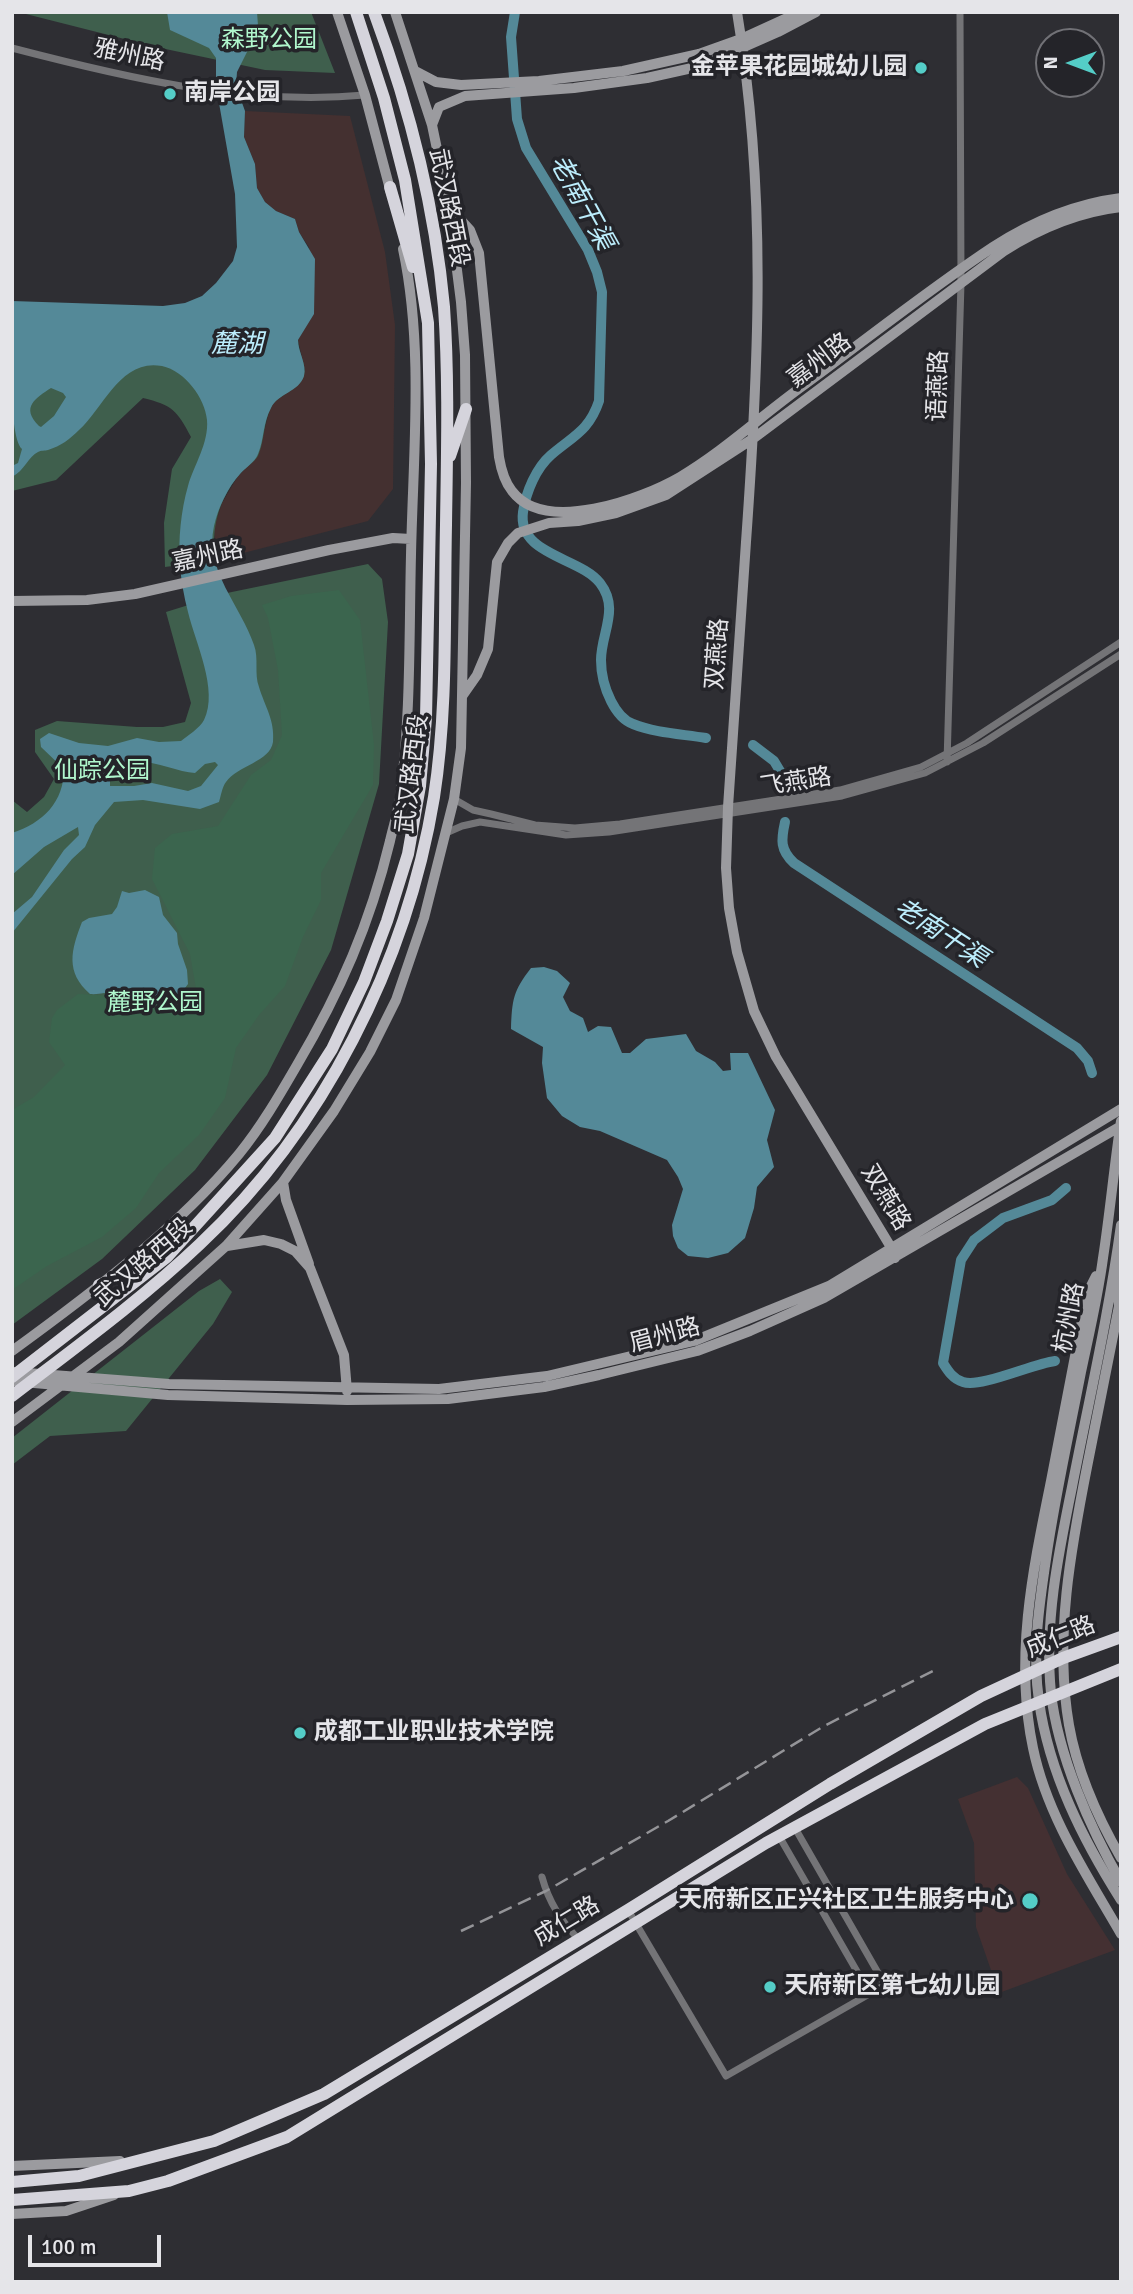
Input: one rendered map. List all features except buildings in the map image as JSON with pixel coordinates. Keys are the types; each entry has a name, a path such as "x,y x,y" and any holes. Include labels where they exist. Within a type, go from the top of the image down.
{"highway":[{"name":"武汉路西段","path":"12,1379 167,1256 275,1138 332,1049 364,982 408,854 421,786 426,718 431,464 428,323 405,180 384,98 356,12"},
{"name":"武汉路西段","path":"12,1395 101,1328 200,1244 246,1196 288,1142 345,1057 377,990 402,925 422,857 434,796 443,726 447,362 438,256 420,161 391,58 374,12"},
{"path":"390,187 428,323"},
{"path":"446,467 466,409"},
{"path":"99,1285 167,1256"},
{"name":"成仁路","path":"12,2182 79,2176 214,2141 324,2094 830,1784 981,1696 1063,1658 1121,1637"},
{"name":"成仁路","path":"12,2200 130,2191 287,2137 779,1836 985,1724 1121,1669"}],"main road":[{"path":"12,1351 99,1285 185,1212 239,1154 281,1093 329,1011 360,940 382,874 400,800 407,730 415,406 413,317 390,187 365,95 337,12"},
{"path":"12,1422 119,1342 226,1246 283,1182 334,1111 370,1052 396,1000 424,918 454,799 461,748 466,409 461,302 449,207 432,125 396,12"},
{"name":"双燕路","path":"737,12 756,163 759,314 755,423 728,811 726,868 729,908 737,952 754,1011 776,1057 893,1254"},
{"path":"432,125 439,107 464,96 538,92 647,78 701,65 800,12"},
{"path":"415,71 436,82 461,85 540,81 623,71 742,44 816,12"},
{"path":"449,207 470,230 479,253 499,457 506,482 518,498 532,507 550,512 577,511 611,504 651,491 706,459 961,269 1013,235 1076,206 1121,198"},
{"name":"嘉州路","path":"463,695 477,675 488,649 497,562 508,543 518,533 535,526 616,513 666,495 754,438 857,358 1004,251 1046,227 1085,214 1121,207"},
{"name":"嘉州路","path":"12,601 87,600 135,594 367,542 393,538 411,539"},
{"path":"12,1379 169,1389 439,1389 547,1376 694,1341 829,1286 893,1254 1121,1109"},
{"name":"眉州路","path":"169,1389 347,1400 448,1399 544,1387 697,1351 824,1298 893,1254 1120,1124"},
{"name":"杭州路","path":"1120,1124 1103,1259 1051,1522 1037,1638 1039,1702 1055,1767 1073,1816 1094,1858 1121,1900"},
{"path":"283,1182 286,1200 344,1355 347,1400"},
{"name":"杭州路","path":"1121,1225 1064,1524 1053,1594 1050,1638 1051,1696 1058,1728 1077,1787 1108,1859 1121,1882"},
{"path":"226,1246 264,1240 281,1244 295,1251 310,1268"},
{"path":"1116,1257 1119,1306 1076,1524 1063,1658 1069,1727 1078,1762 1096,1808 1121,1858"},
{"path":"1103,1259 1087,1294 1043,1521 1026,1630 1025,1675 1033,1749 1044,1786 1060,1827 1121,1934"},
{"path":"12,1371 169,1389"},
{"path":"12,2166 145,2160"},
{"path":"12,2214 66,2211 130,2191"}],"street":[{"name":"语燕路","path":"947,757 961,283 960,12"},
{"name":"雅州路","path":"12,48 100,71 188,88 258,96 365,95"},
{"name":"飞燕路","path":"947,757 1121,642"},
{"name":"飞燕路","path":"446,833 480,822 566,835 587,834 840,790 921,767 983,743 1121,654"},
{"name":"飞燕路","path":"454,799 473,810 535,825 575,828 728,811"},
{"path":"628,1910 726,2076 885,1985 795,1828"},
{"path":"779,1836 870,1994"},
{"path":"542,1877 547,1897 559,1917 579,1940"}],"shaded area":[{"name":"南岸公园","path":"245,111 350,116 385,252 395,325 393,489 368,521 216,560 214,528 222,503 238,476 258,456 270,408 279,396 294,388 305,370 298,340 314,313 309,247 299,232 295,219 276,211 265,202 257,188 255,164 244,137"},
{"name":"天府新区正兴社区卫生服务中心","path":"1017,1777 1028,1788 1067,1874 1115,1950 999,1993 976,1927 974,1843 958,1799"}],"green space":[{"name":"森野公园","path":"18,12 311,12 335,73 265,70 156,47"},
{"path":"298,340 304,376 298,385 273,404 267,417 258,456 241,472 226,494 215,526 216,560 165,567 164,523 172,469 191,437 182,420 173,410 161,403 143,398 56,480 12,491 12,342"},
{"name":"麓野公园","path":"368,564 382,579 388,622 379,784 331,950 267,1075 195,1170 102,1259 12,1325 12,800 27,812 44,797 54,779 35,752 35,730 57,721 137,727 163,727 185,722 191,703 166,612 227,593"},
{"name":"麓野公园","path":"339,590 360,620 374,745 373,785 321,873 321,900 303,937 285,986 259,1015 236,1048 225,1098 199,1135 159,1173 136,1208 102,1237 47,1266 12,1290 12,1110 34,1097 65,1065 49,1042 52,1018 57,1010 78,994 117,996 147,1003 179,1003 196,989 190,954 152,879 155,848 172,834 218,826 251,775 271,760 282,735 278,670 268,618 262,605 291,596"},
{"path":"220,1279 232,1292 213,1324 126,1431 50,1436 12,1465 12,1438 199,1291"}],"water":[{"name":"麓湖","path":"167,12 257,12 258,25 237,72 236,86 245,111 244,137 255,164 257,188 265,202 276,211 295,219 299,232 315,259 314,314 298,340 304,376 298,386 278,399 271,408 257,457 228,491 214,526 212,542 219,573 254,645 258,682 271,720 273,742 271,749 260,759 231,776 219,802 200,809 143,800 114,802 95,825 85,847 72,859 12,933 12,914 32,897 64,850 79,835 78,827 44,847 12,875 12,833 33,823 50,810 63,781 64,769 41,747 40,739 49,733 79,743 108,746 137,738 159,742 181,741 202,723 208,708 207,681 185,600 179,555 186,495 207,429 202,403 186,379 162,366 135,369 114,386 72,436 57,446 39,451 12,477 12,466 18,463 22,449 17,440 12,403 12,301 163,306 185,303 202,296 233,261 237,247 235,194 216,86 216,58 209,48 170,30","holes":["51,388 66,397 54,416 41,427 33,419 30,408 36,399","148,762 195,773 205,764 215,762 218,765 201,786 188,791 152,783 110,786 110,779 117,770 129,763"]},
{"path":"145,890 159,897 163,915 177,933 188,984 181,992 165,998 119,992 90,994 77,977 72,960 82,922 112,914 122,891 129,893"},
{"path":"544,967 557,971 570,983 563,997 570,1011 583,1018 588,1032 598,1026 611,1027 622,1053 630,1053 646,1039 686,1034 696,1051 715,1062 723,1071 731,1070 730,1053 748,1053 775,1110 767,1140 774,1167 757,1187 745,1238 728,1253 708,1258 688,1256 678,1248 672,1225 683,1189 667,1160 600,1131 580,1127 562,1116 547,1098 542,1063 543,1047 511,1029 513,1003 520,983 531,968"}],"waterway":[{"name":"老南干渠","path":"515,12 511,37 517,119 526,148 588,250 602,292 599,401 585,426 551,455 536,473 524,504 524,526 539,547 591,574 606,593 609,612 602,650 602,671 609,696 620,715 641,727 706,738"},
{"name":"老南干渠","path":"753,745 774,761 786,781"},
{"name":"老南干渠","path":"785,822 783,844 786,854 794,863 1077,1048 1088,1061 1092,1073"},
{"name":"老南干渠","path":"1055,1361 971,1383 956,1379 943,1363 961,1260 974,1240 1003,1218 1052,1200 1066,1188"}],"railway":[{"path":"461,1931 546,1891 824,1726 937,1669"}],"place":[{"name":"金苹果花园城幼儿园","path":"921,68"},
{"name":"南岸公园","path":"170,94"},
{"name":"成都工业职业技术学院","path":"300,1733"},
{"name":"天府新区正兴社区卫生服务中心","path":"1030,1901"},
{"name":"天府新区第七幼儿园","path":"770,1987"}],"park label":[{"name":"仙踪公园","path":"102,772"}]}
